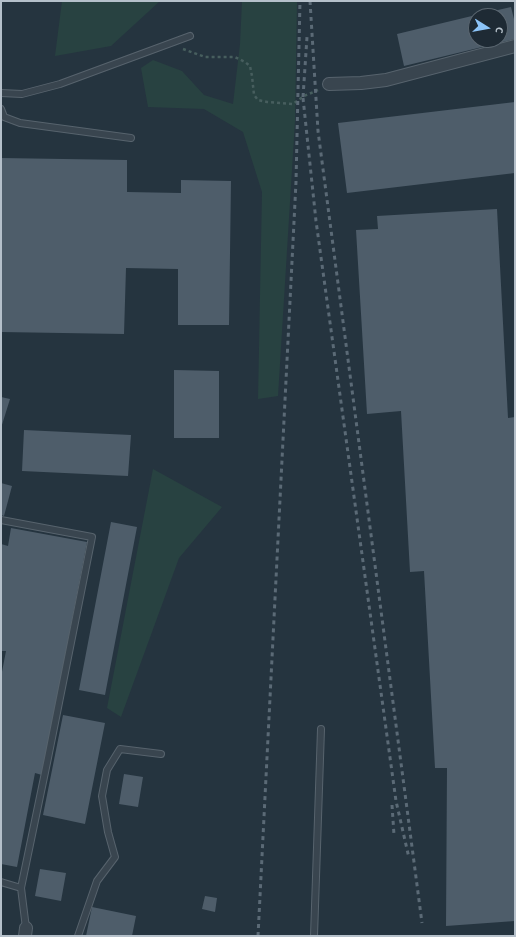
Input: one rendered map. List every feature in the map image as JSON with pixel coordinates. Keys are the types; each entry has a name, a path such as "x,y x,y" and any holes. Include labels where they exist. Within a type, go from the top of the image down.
{"street":[{"path":"329,84 361,83 386,80 515,46"}],"lane":[{"path":"1,93 22,94 60,84 190,36"},
{"path":"1,109 4,117 20,123 131,138"},
{"path":"1,520 92,537 21,888 26,932"},
{"path":"314,936 321,729"},
{"path":"78,936 98,881 115,857 108,832 102,796 107,770 120,749 161,754"},
{"path":"1,882 21,888"}],"path":[{"path":"170,43 205,57 234,57 245,62 250,66 254,96 258,100 293,104 304,96 329,84"}],"green space":[{"path":"62,1 160,1 111,46 55,56"},
{"path":"242,1 297,1 295,121 278,396 258,399 262,192 243,132 204,109 148,107 141,68 153,60 182,71 204,95 233,104 240,44"},
{"path":"153,469 222,507 179,558 121,717 107,708"}],"building":[{"path":"511,7 515,23 515,39 508,41 508,8 507,8"},
{"path":"468,17 468,48 478,48 404,66 397,34"},
{"path":"515,102 515,173 347,193 338,123"},
{"path":"1,158 127,160 127,192 181,193 181,180 231,181 229,325 178,325 178,269 126,268 124,334 1,332"},
{"path":"497,209 508,418 515,417 515,921 446,926 447,768 435,768 424,571 410,572 401,411 367,414 356,230 378,229 377,216"},
{"path":"174,370 219,371 219,438 174,438"},
{"path":"1,397 10,399 1,428"},
{"path":"24,430 131,435 128,476 22,471"},
{"path":"1,483 12,486 4,516 1,515"},
{"path":"111,522 137,527 105,695 79,690"},
{"path":"11,528 87,542 42,775 35,773 17,867 1,864 1,677 6,651 1,651 1,544 8,546"},
{"path":"63,715 105,723 85,824 43,815"},
{"path":"124,774 143,777 138,807 119,804"},
{"path":"40,869 66,873 61,901 35,896"},
{"path":"205,896 217,898 215,912 202,909"},
{"path":"92,907 136,916 132,936 86,936"}],"railway":[{"path":"258,936 296,182 300,1"},
{"path":"310,1 318,131 422,923"},
{"path":"303,97 307,37"},
{"path":"303,98 316,221 396,801 409,858"},
{"path":"392,805 394,835"}]}
